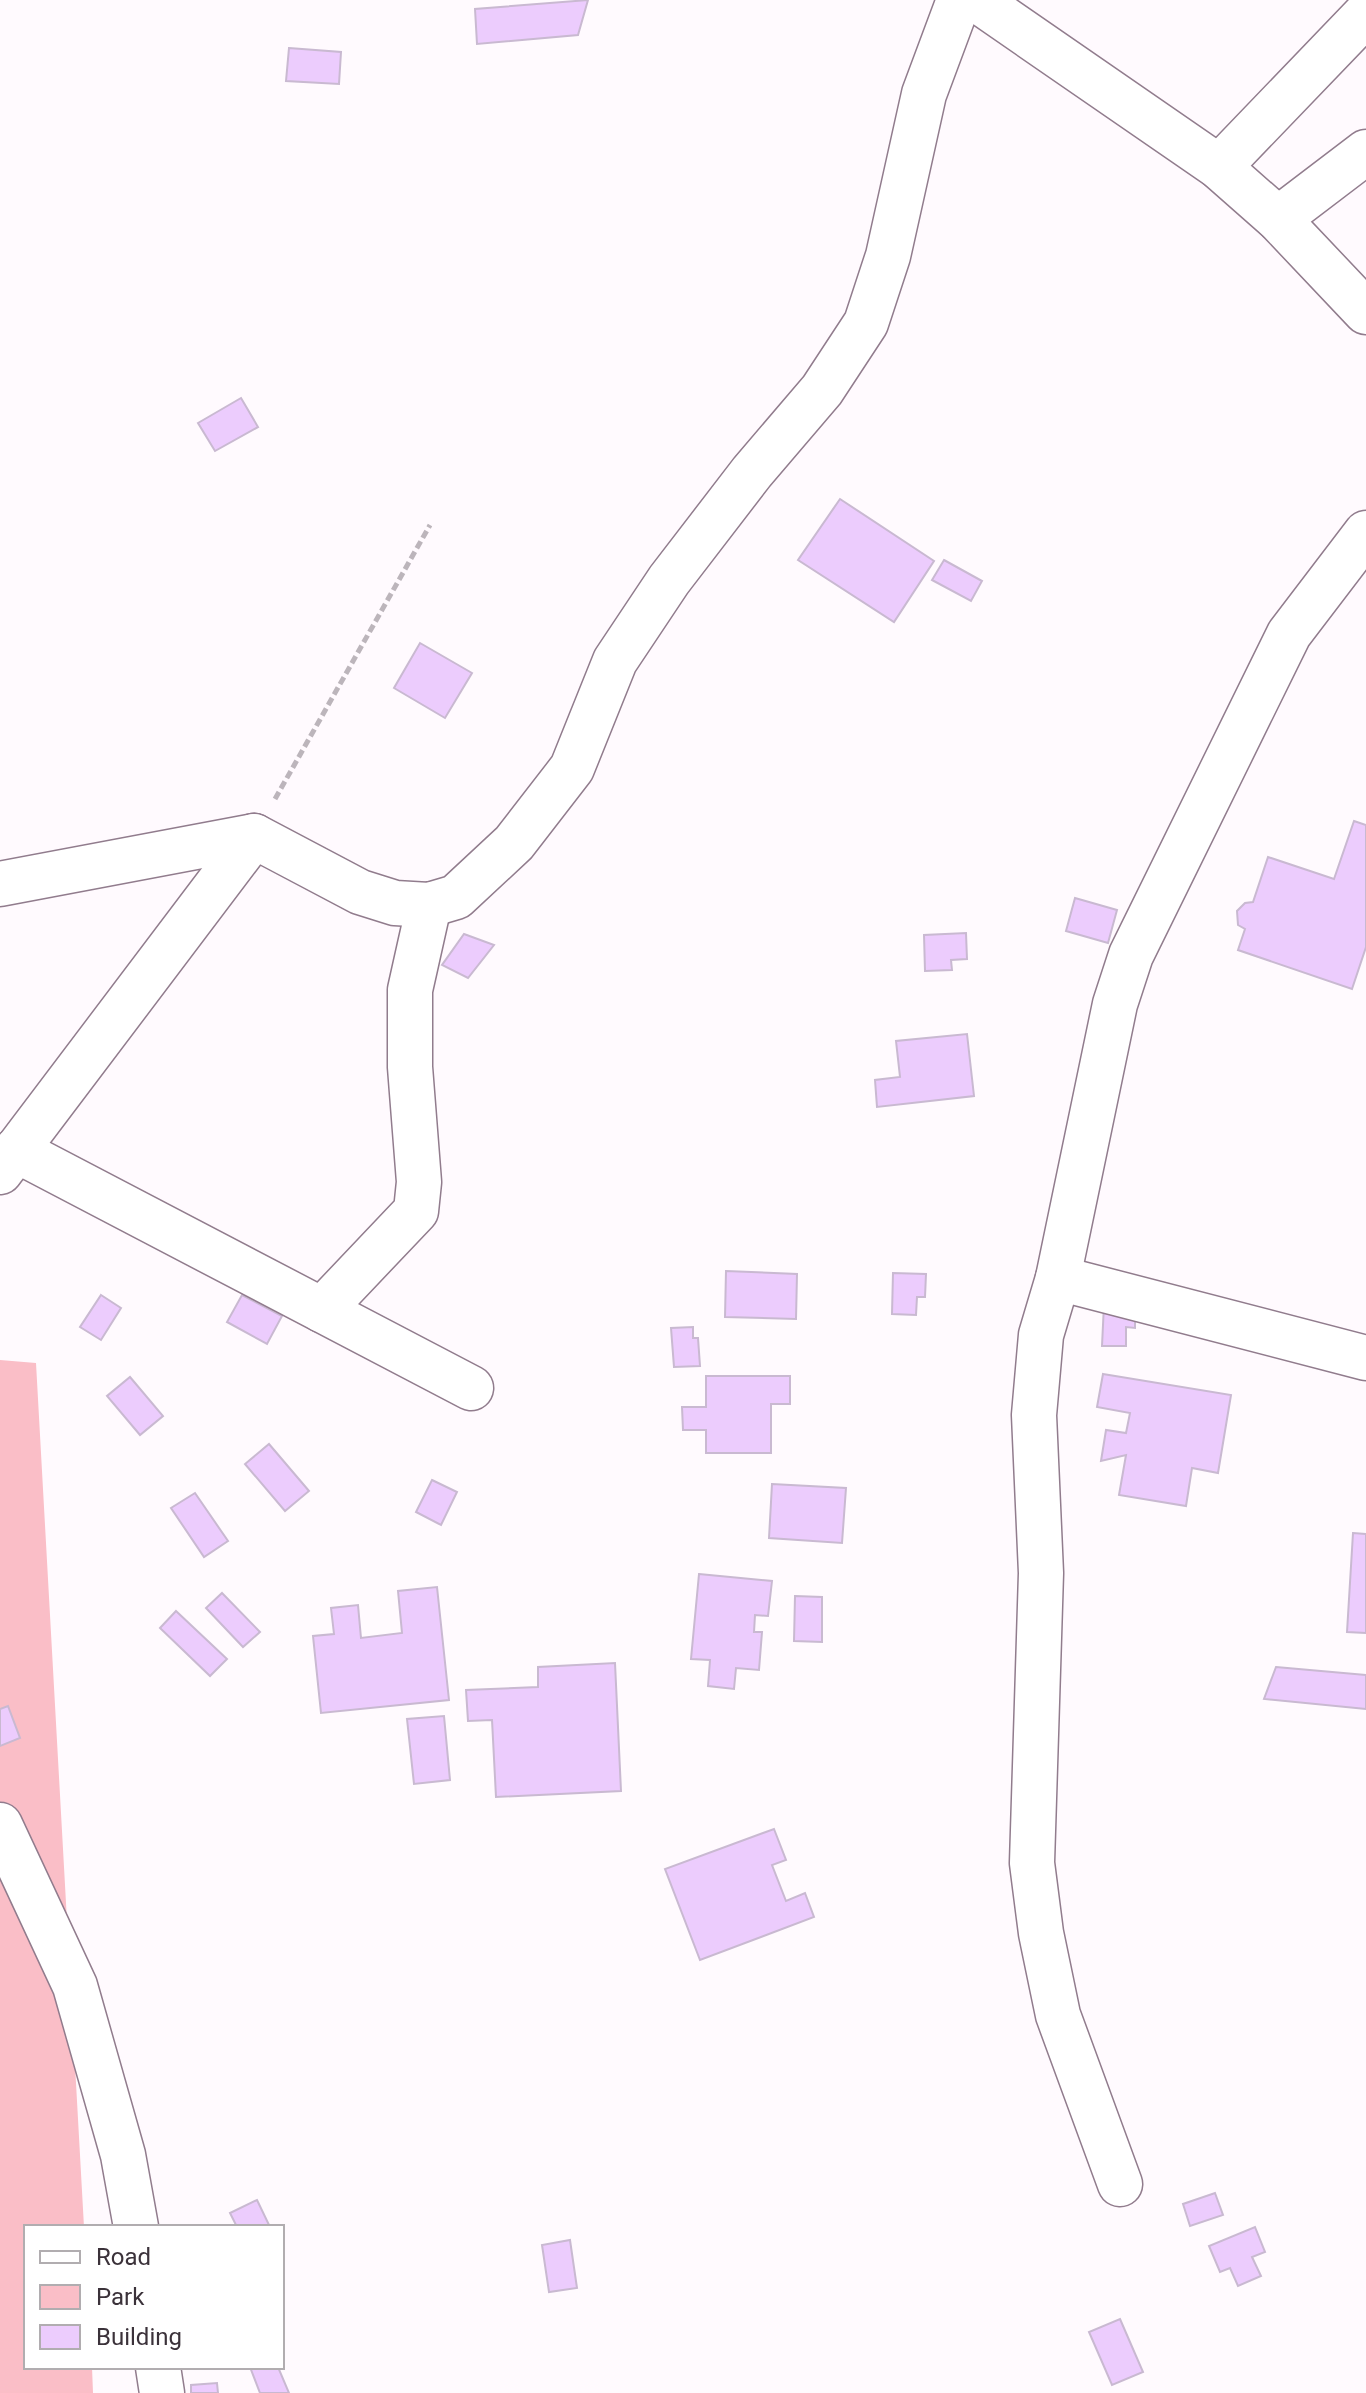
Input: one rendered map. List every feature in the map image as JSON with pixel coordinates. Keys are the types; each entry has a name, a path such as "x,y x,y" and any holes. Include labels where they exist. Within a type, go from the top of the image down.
{"street":[{"path":"0,884 254,836 360,892 395,903 429,905 456,897 514,843 572,768 622,649 669,580 742,484 822,390 866,323 888,256 924,94 959,0"},
{"path":"977,0 1219,167 1278,219 1366,312"},
{"path":"1219,167 1366,14"},
{"path":"1278,219 1366,152"},
{"path":"1120,2184 1058,2015 1041,1933 1032,1863 1041,1573 1034,1415 1041,1335 1058,1278 1115,1004 1131,955 1289,634 1366,533"},
{"path":"254,836 8,1161 322,1310 471,1388"},
{"path":"322,1310 416,1211 419,1182 410,1067 410,990 429,905"},
{"path":"1058,1278 1366,1358"},
{"path":"0,1825 75,1986 123,2155 136,2225"},
{"path":"158,2369 162,2393"}],"path":[{"path":"254,836 430,525"}],"green space":[{"path":"0,1360 36,1363 84,2225 24,2225 24,2369 92,2369 93,2393 0,2393"}],"building":[{"path":"588,0 578,35 477,44 475,9"},
{"path":"289,48 341,52 339,84 286,81"},
{"path":"241,398 258,427 215,451 198,423"},
{"path":"840,499 934,561 894,622 798,560"},
{"path":"944,560 982,581 971,601 932,580"},
{"path":"420,643 472,673 445,718 394,688"},
{"path":"1354,821 1366,825 1366,947 1352,989 1238,950 1245,929 1238,925 1237,911 1245,903 1253,902 1268,857 1334,879"},
{"path":"1075,898 1117,910 1108,943 1066,931"},
{"path":"966,933 967,959 951,960 952,970 925,971 924,935"},
{"path":"464,934 494,945 468,978 442,965"},
{"path":"967,1034 974,1096 877,1107 875,1080 900,1077 896,1041"},
{"path":"726,1271 797,1274 796,1319 725,1317"},
{"path":"893,1273 926,1274 925,1297 917,1297 916,1315 892,1314"},
{"path":"101,1295 121,1308 101,1340 80,1327"},
{"path":"242,1295 282,1316 267,1344 227,1322"},
{"path":"1104,1304 1135,1306 1135,1328 1126,1327 1126,1346 1102,1346"},
{"path":"693,1327 693,1338 698,1338 700,1366 674,1367 671,1328"},
{"path":"1103,1374 1231,1395 1218,1473 1192,1468 1186,1506 1119,1495 1126,1455 1101,1461 1106,1430 1126,1433 1130,1413 1097,1407"},
{"path":"706,1376 790,1376 790,1404 771,1404 771,1453 706,1453 706,1430 683,1430 682,1407 706,1407"},
{"path":"130,1377 163,1416 140,1435 107,1396"},
{"path":"269,1444 309,1491 285,1511 245,1464"},
{"path":"432,1480 457,1492 441,1525 416,1512"},
{"path":"772,1484 846,1488 842,1543 769,1538"},
{"path":"195,1493 228,1541 204,1557 171,1508"},
{"path":"1353,1533 1366,1534 1366,1633 1347,1632"},
{"path":"699,1574 772,1581 768,1616 755,1615 754,1632 762,1632 759,1670 736,1668 734,1689 708,1686 710,1660 691,1659"},
{"path":"437,1587 449,1700 321,1713 313,1636 334,1634 331,1608 358,1605 361,1638 402,1633 398,1591"},
{"path":"222,1593 260,1632 243,1647 206,1608"},
{"path":"795,1596 822,1597 822,1642 794,1641"},
{"path":"176,1611 227,1659 210,1676 160,1628"},
{"path":"615,1663 621,1791 496,1797 492,1720 468,1721 466,1690 538,1687 538,1667"},
{"path":"1276,1667 1366,1675 1366,1709 1264,1699"},
{"path":"8,1706 20,1738 0,1746 0,1709"},
{"path":"444,1716 450,1780 414,1784 407,1719"},
{"path":"774,1829 786,1860 772,1865 786,1901 805,1893 814,1917 700,1960 665,1869"},
{"path":"1215,2193 1223,2215 1190,2226 1183,2204"},
{"path":"257,2200 269,2225 236,2225 230,2213"},
{"path":"1255,2227 1265,2252 1252,2257 1261,2276 1238,2286 1230,2268 1220,2272 1209,2246"},
{"path":"570,2240 577,2288 549,2292 542,2245"},
{"path":"1120,2319 1143,2372 1112,2385 1089,2332"},
{"path":"251,2369 279,2369 289,2393 260,2393"},
{"path":"217,2383 218,2393 191,2393 191,2385"}]}
